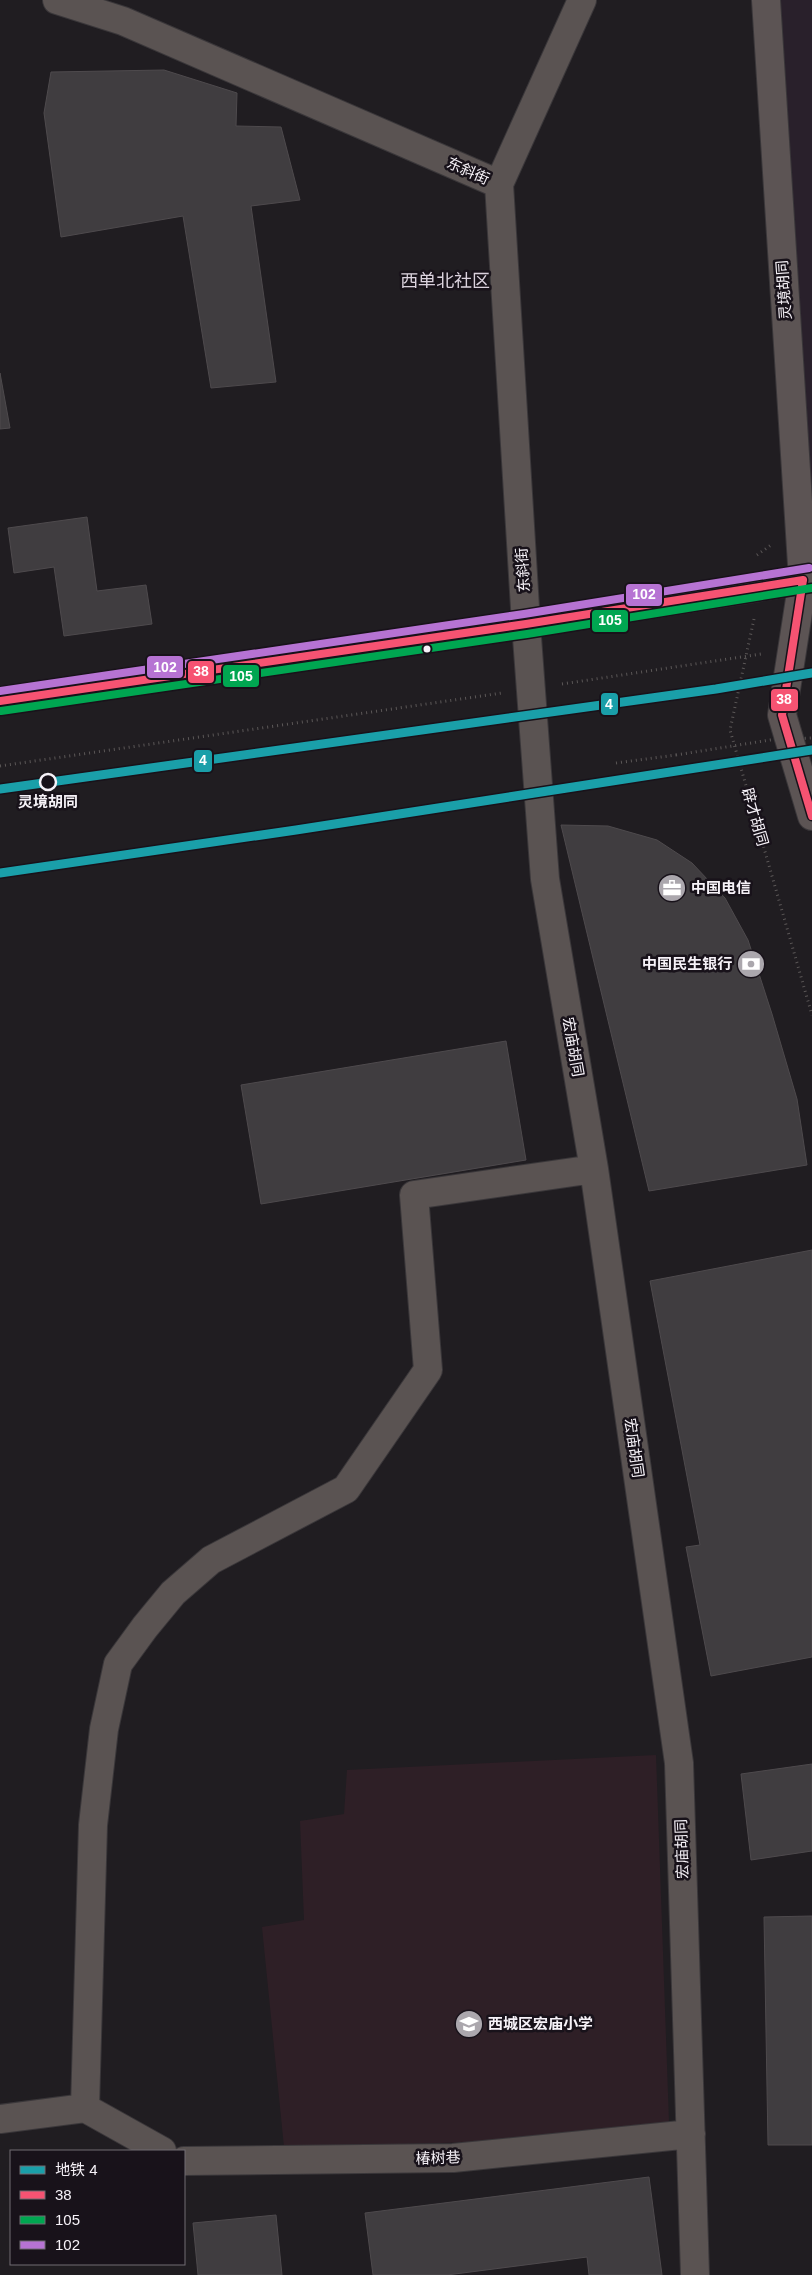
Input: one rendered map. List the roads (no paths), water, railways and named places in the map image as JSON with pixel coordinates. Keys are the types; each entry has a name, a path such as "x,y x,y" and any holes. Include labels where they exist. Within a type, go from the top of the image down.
{"main road":[{"name":"灵境胡同","path":"766,0 810,586"},
{"path":"0,701 526,624 760,587 810,586 791,649 782,715 812,816"}],"street":[{"name":"东斜街","path":"58,0 124,21 499,184 526,624"},
{"path":"499,184 582,0"},
{"name":"宏庙胡同","path":"526,624 545,879 594,1169 679,1763 696,2275"},
{"path":"85,2108 93,1825 104,1730 118,1664 173,1593 211,1560 346,1489 428,1370 414,1195 594,1169"},
{"path":"0,2119 85,2108 160,2150"},
{"name":"椿树巷","path":"185,2161 453,2158 691,2134"}],"metro line":[{"name":"4","path":"0,789 716,689 812,673"},
{"name":"4","path":"0,873 296,830 812,750"}],"place":[{"name":"灵境胡同","path":"48,782"},
{"name":"中国电信","path":"672,888"},
{"name":"中国民生银行","path":"751,964"},
{"name":"西城区宏庙小学","path":"469,2024"}],"district":[{"name":"西单北社区","path":"445,281"}]}
